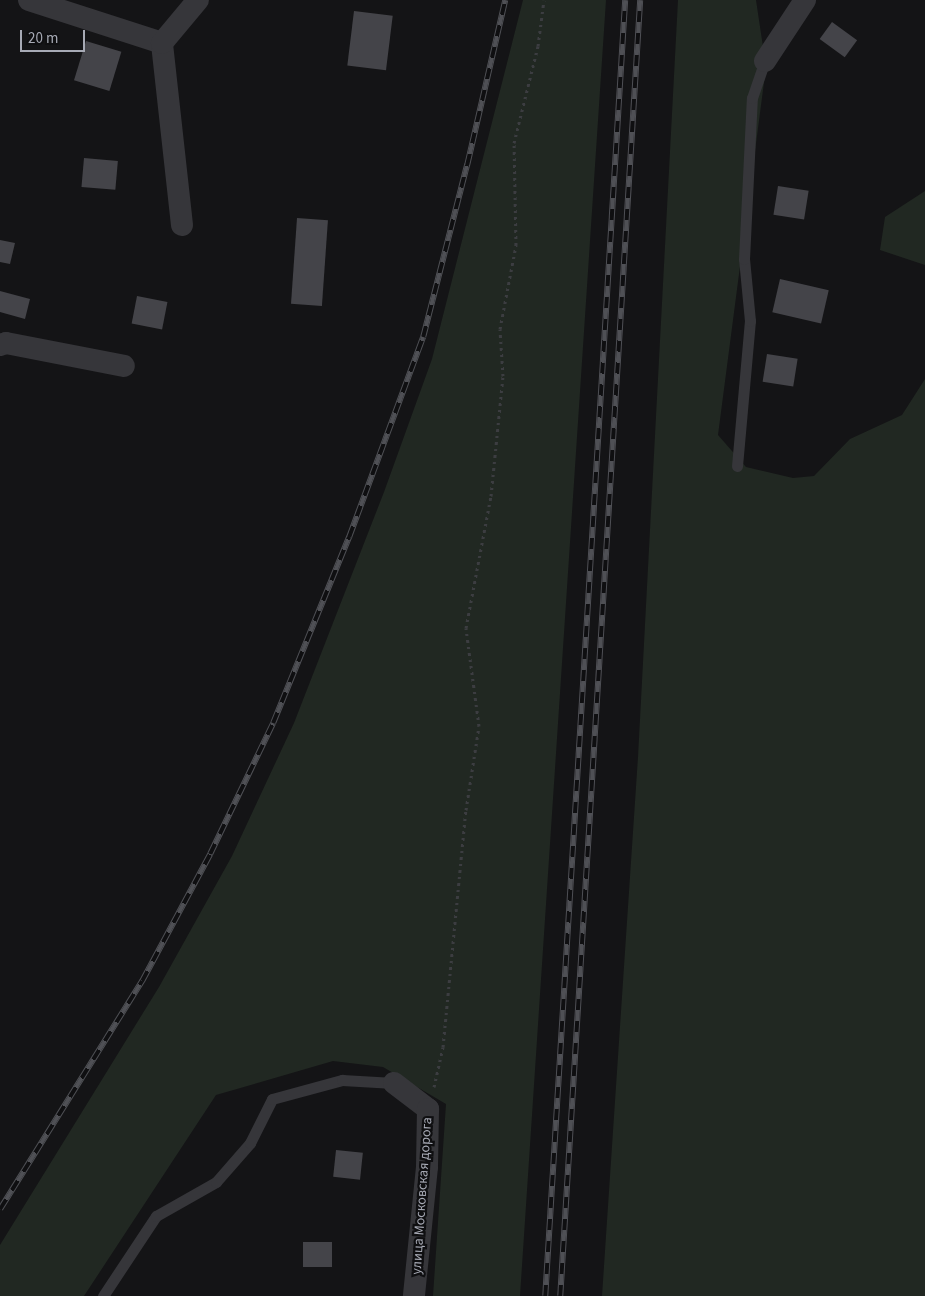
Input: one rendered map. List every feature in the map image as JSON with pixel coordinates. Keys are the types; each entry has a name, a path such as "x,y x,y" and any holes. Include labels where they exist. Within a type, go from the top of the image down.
{"street":[{"path":"29,0 162,42"},
{"path":"182,225 162,42 198,0"},
{"path":"764,60 805,0"},
{"path":"0,345 6,343 124,366"},
{"name":"улица Московская дорога","path":"394,1083 428,1109 427,1167 414,1296"}],"lane":[{"path":"737,466 750,321 744,259 752,98 764,60"},
{"path":"103,1296 156,1216 216,1182 250,1143 272,1099 342,1080 394,1083"}],"path":[{"path":"428,1109 443,1047 466,810 479,726 466,628 491,496 503,376 500,329 516,245 514,143 538,46 544,0"}],"shaded area":[{"path":"523,0 606,0 520,1296 433,1296 446,1104 383,1067 333,1061 216,1095 84,1296 0,1296 0,1245 159,987 232,856 294,723 384,492 432,359"},
{"path":"678,0 756,0 766,67 718,435 746,467 793,478 814,476 850,439 902,415 925,379 925,1296 602,1296 638,757"},
{"path":"925,191 925,265 880,250 885,217"}],"building":[{"path":"354,11 393,16 386,70 347,66"},
{"path":"832,22 857,40 845,57 820,39"},
{"path":"86,41 121,52 109,91 74,80"},
{"path":"84,158 118,161 115,190 81,187"},
{"path":"778,186 809,191 804,219 773,215"},
{"path":"297,218 328,220 322,306 291,304"},
{"path":"0,240 15,243 10,264 0,262"},
{"path":"780,279 829,290 821,323 772,312"},
{"path":"0,291 30,299 25,319 0,312"},
{"path":"137,296 167,302 162,329 132,323"},
{"path":"767,354 798,359 793,387 763,382"},
{"path":"336,1150 363,1153 360,1180 333,1177"},
{"path":"303,1242 332,1242 332,1267 303,1267"}],"railway":[{"path":"0,1209 142,981 210,854 273,723 349,537 423,337 467,165 505,0"},
{"path":"545,1296 625,0"},
{"path":"560,1296 640,0"}]}
